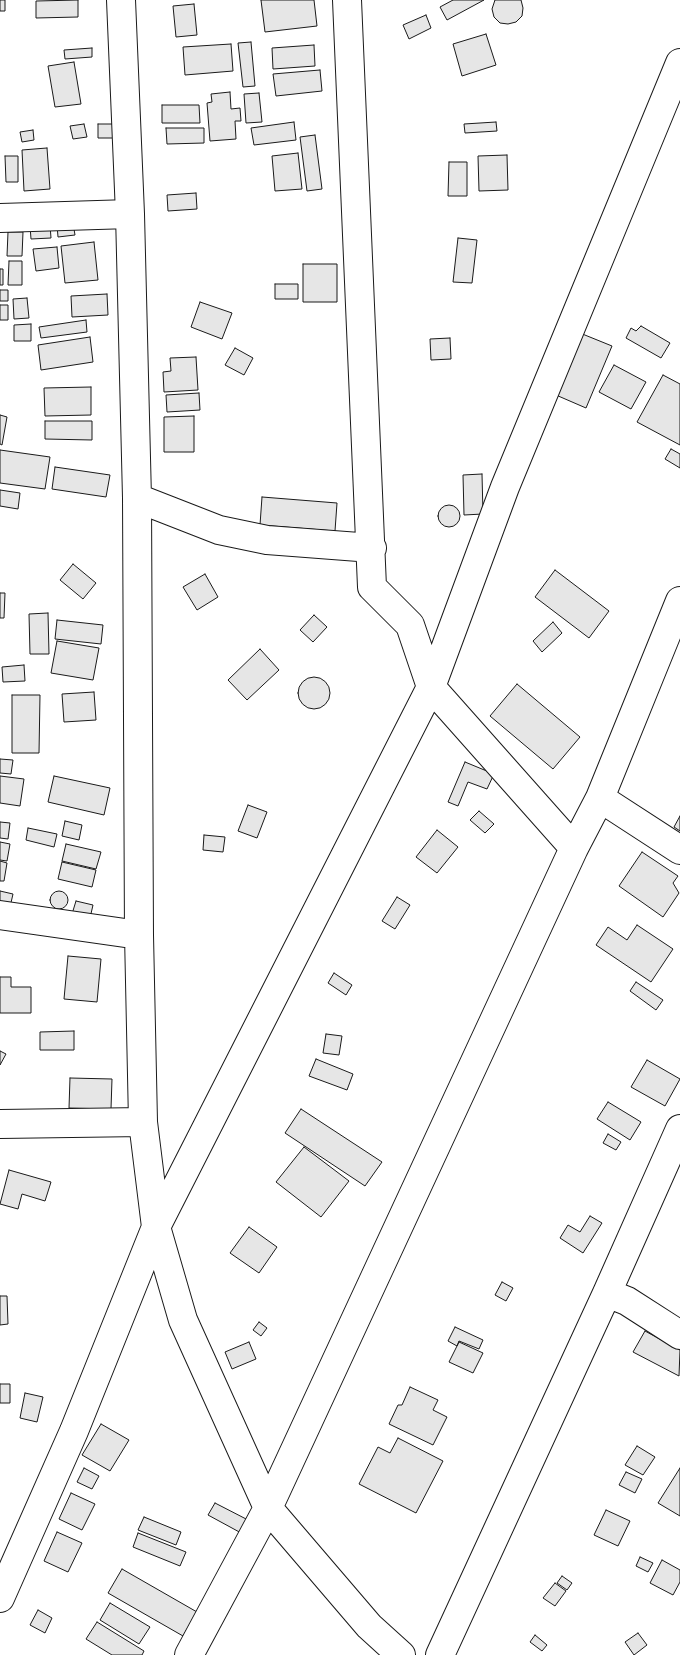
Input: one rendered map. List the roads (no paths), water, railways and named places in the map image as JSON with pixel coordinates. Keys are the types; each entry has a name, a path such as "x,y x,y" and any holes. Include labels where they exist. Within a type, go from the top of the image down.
{"street":[{"path":"121,0 130,214 137,498 138,935 144,1122 156,1227 184,1320 268,1508 369,1626 401,1655"},
{"path":"347,0 372,548 372,587 410,625 431,687 574,848"},
{"path":"0,1598 74,1431 156,1227 431,687 505,487 680,63"},
{"path":"0,218 130,214"},
{"path":"137,498 219,530 267,540 372,548"},
{"path":"189,1655 268,1508 574,848 600,798 680,601"},
{"path":"600,798 680,850"},
{"path":"0,915 138,935"},
{"path":"0,1124 144,1122"},
{"path":"440,1655 607,1293 680,1129"},
{"path":"607,1293 626,1301 680,1336"}]}
